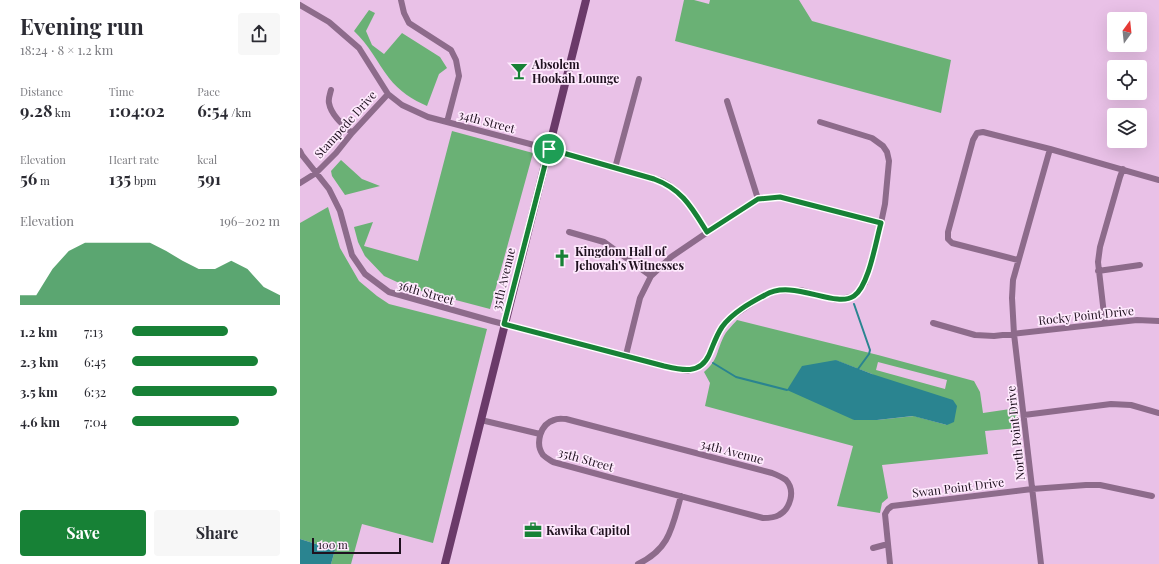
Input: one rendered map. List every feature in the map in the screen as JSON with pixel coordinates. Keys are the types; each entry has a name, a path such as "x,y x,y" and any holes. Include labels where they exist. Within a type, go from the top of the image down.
{"main road":[{"name":"35th Avenue","path":"446,564 504,324 586,0"}],"street":[{"path":"401,0 404,13 409,23 451,50 456,60 459,76 447,122"},
{"path":"302,3 329,22 360,48 388,94"},
{"path":"615,168 639,79"},
{"path":"331,90 329,102 333,112 342,124 352,133"},
{"name":"34th Street","path":"388,94 402,105 428,117 654,179 672,187 685,199 707,232"},
{"name":"Stampede Drive","path":"300,183 316,173 336,153 352,133 388,94"},
{"path":"727,101 758,199"},
{"path":"504,324 688,371 702,364 709,356 721,328 730,318 767,293 800,290 836,300 855,296 865,282 881,223 885,204 889,161 887,152 883,146 872,138 820,122"},
{"path":"1018,260 952,244 948,239 948,232 973,140 977,133 983,132 1050,149 1159,180"},
{"name":"North Point Drive","path":"1041,564 1014,334 1012,298 1013,280 1018,260 1050,149"},
{"name":"36th Street","path":"300,150 302,156 329,189 340,211 352,255 365,274 389,292 504,324"},
{"path":"1105,323 1098,262 1100,247 1123,170"},
{"path":"626,355 640,298 652,276 671,257 758,199 780,197 881,223"},
{"path":"569,232 604,242 652,276"},
{"path":"1098,271 1140,265"},
{"name":"Rocky Point Drive","path":"933,323 984,336 994,336 1137,320 1159,321"},
{"path":"1024,414 1111,404 1131,405 1159,413"},
{"name":"34th Avenue","path":"540,434 544,426 554,420 566,419 587,423 772,473 786,481 791,492 788,507 778,516 772,518 763,518 681,496"},
{"path":"481,420 540,434"},
{"name":"35th Street","path":"540,434 539,442 541,451 547,459 681,496"},
{"name":"Swan Point Drive","path":"888,544 885,514 892,506 1071,485 1100,485 1152,496"},
{"path":"638,564 646,562 669,535 681,496"},
{"path":"873,548 888,544 890,564"}],"shaded area":[{"path":"684,0 694,0 709,4 710,0 799,0 812,21 951,60 941,113 675,41"},
{"path":"369,10 375,13 366,31 372,45 384,54 402,33 440,57 447,68 439,74 427,106 406,95 393,83 369,48 354,31"},
{"path":"452,131 533,153 490,309 410,288 384,276 365,256 358,242 354,227 373,222 364,246 418,261"},
{"path":"341,160 362,179 380,186 345,195 332,176 331,171"},
{"path":"328,207 340,248 359,281 377,296 389,304 487,329 433,543 362,524 351,564 331,564 335,550 300,539 300,223"},
{"path":"737,320 878,355 974,381 980,392 983,413 1017,408 1019,428 985,431 988,454 882,465 888,498 882,503 880,513 837,506 853,446 705,406 710,383 704,372 712,364 724,335","holes":["835,360 872,374 947,425 914,416 877,420 854,420","878,362 947,380 945,389 876,370"]},
{"path":"836,360 872,374 953,400 957,406 954,422 947,425 913,416 877,420 854,420 787,390 802,366"},
{"path":"300,539 335,550 331,564 300,564"}],"waterway":[{"path":"854,304 870,350 869,354 858,369"},
{"path":"713,363 736,377 787,390"}],"place":[{"name":"Absolem Hookah Lounge","path":"519,71"},
{"name":"Kingdom Hall of Jehovah's Witnesses","path":"562,258"},
{"name":"Kawika Capitol","path":"533,530"}],"route":[{"path":"549,149 668,184 685,199 707,232 758,199 780,197 881,223 865,282 855,296 836,300 800,290 767,293 730,318 721,328 709,356 702,364 688,371 504,324 549,149"}]}
